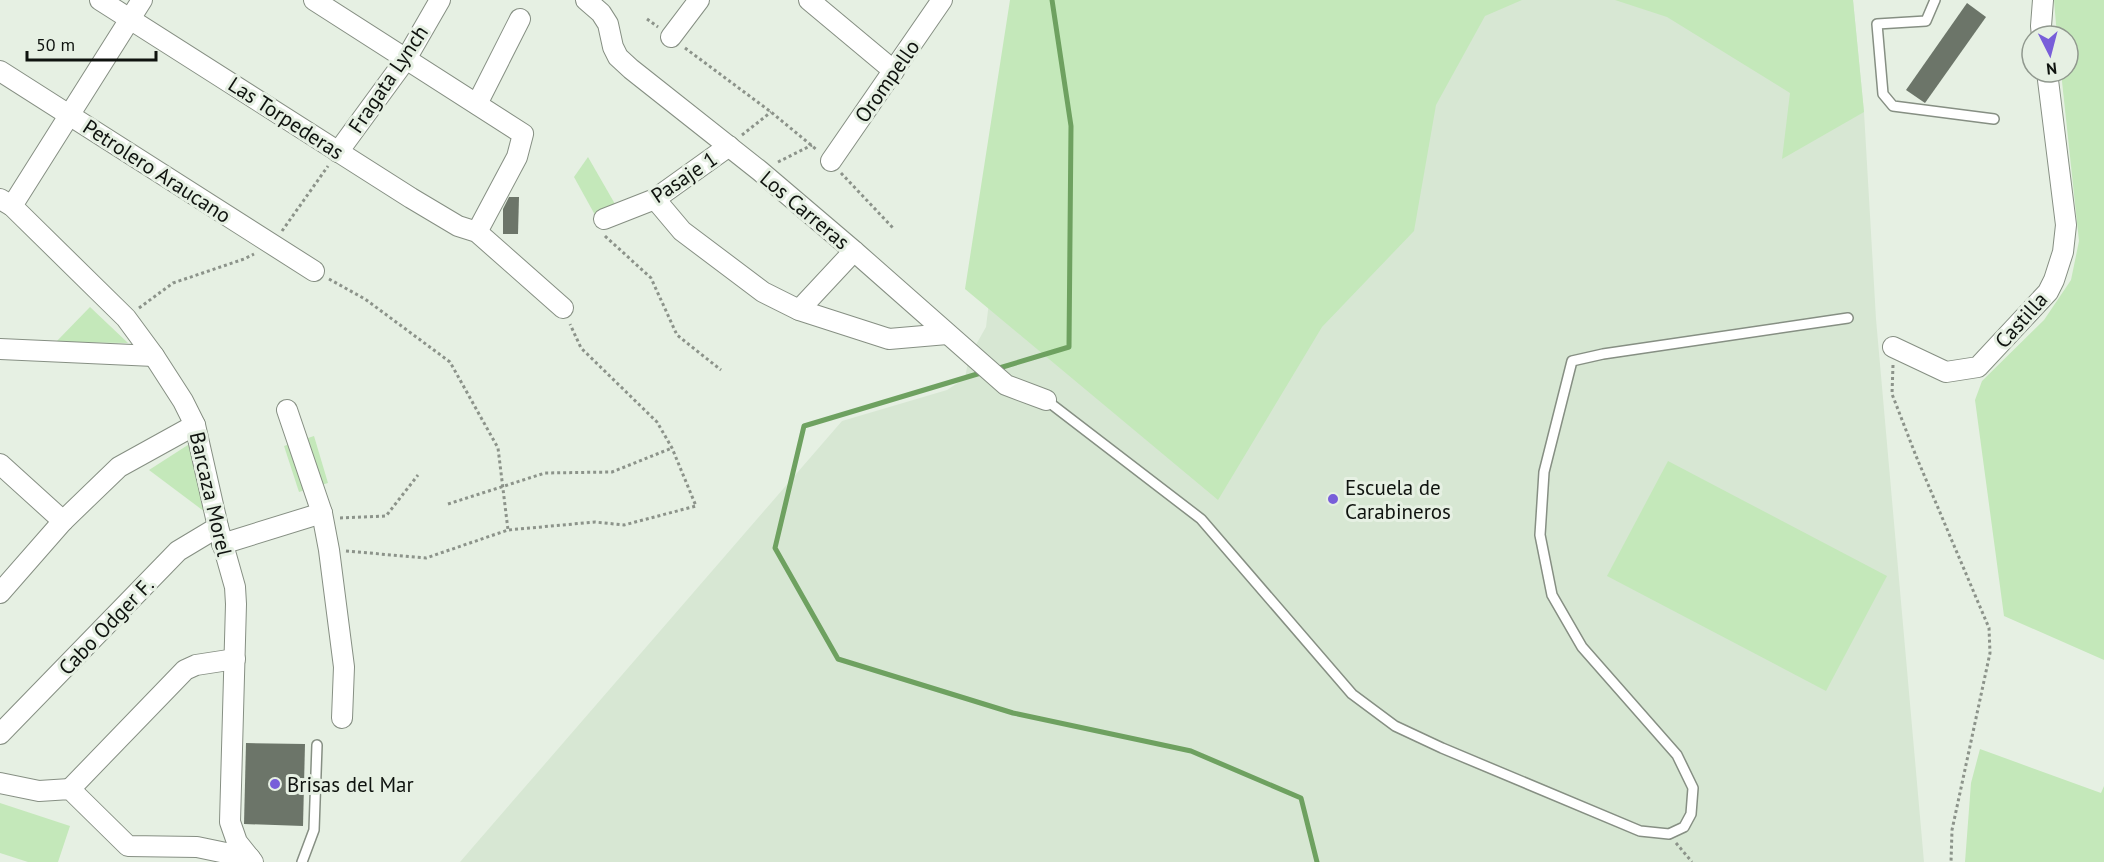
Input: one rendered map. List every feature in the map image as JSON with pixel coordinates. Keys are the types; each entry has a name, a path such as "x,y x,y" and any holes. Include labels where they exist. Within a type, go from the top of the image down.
{"street":[{"name":"Las Torpederas","path":"100,0 411,198 458,225 477,232 563,308"},
{"path":"6,203 69,115 142,0"},
{"path":"314,0 523,134 517,157 477,232"},
{"name":"Fragata Lynch","path":"338,152 406,59 440,0"},
{"name":"Los Carreras","path":"586,0 601,13 608,24 613,47 618,57 760,171 1006,385 1046,400"},
{"path":"670,37 699,0"},
{"path":"809,0 894,71"},
{"name":"Orompello","path":"831,161 942,0"},
{"path":"2041,24 2043,0"},
{"path":"477,104 520,19"},
{"name":"Petrolero Araucano","path":"0,71 314,271"},
{"name":"Castilla","path":"1893,346 1946,372 1978,367 2048,292 2063,252 2066,225 2048,84"},
{"name":"Pasaje 1","path":"604,219 655,199 729,146"},
{"path":"655,199 682,231 763,292 799,310 889,339 947,334"},
{"name":"Barcaza Morel","path":"6,203 126,318 154,356 195,425 220,535 235,587 230,822 237,842 249,861"},
{"path":"799,310 854,251"},
{"path":"0,349 154,356"},
{"path":"287,410 322,516 329,550 344,667 342,718"},
{"path":"0,592 63,521 119,467 195,425"},
{"path":"0,464 63,521"},
{"path":"220,535 322,516"},
{"name":"Cabo Odger F.","path":"0,734 178,551 220,535"},
{"path":"0,783 39,791 70,789 185,670 196,664 235,659"},
{"path":"70,789 128,846 197,847 249,861"}],"lane":[{"path":"1935,0 1926,21 1878,24 1883,94 1893,106 1994,119"},
{"path":"1046,400 1202,519 1352,694 1395,726 1640,831 1669,834 1684,827 1691,814 1693,788 1681,763 1677,755 1582,647 1552,595 1540,535 1544,472 1572,361 1603,354 1848,318"},
{"path":"302,862 314,830 317,745"}],"path":[{"path":"647,19 771,112 831,161 893,228"},
{"path":"729,146 771,112"},
{"path":"760,171 812,145"},
{"name":"Fragata Lynch","path":"272,244 338,152"},
{"path":"604,219 605,237 651,278 676,335 721,370"},
{"path":"126,318 173,283 244,259 272,244"},
{"path":"314,271 365,299 450,362 498,448 508,530"},
{"path":"329,550 426,558 508,530 595,522 624,525 696,506 672,448 657,422 581,348 563,308"},
{"path":"1893,346 1892,394 1989,628 1990,653 1952,831 1951,862"},
{"path":"448,504 545,473 612,472 672,448"},
{"path":"322,516 386,516 418,475"},
{"path":"1669,834 1692,862"}],"shaded area":[{"name":"Escuela de Carabineros","path":"1025,0 1853,0 1864,112 1876,319 1924,862 460,862 842,421 947,390 965,378 969,357 986,327"}],"green space":[{"path":"1010,0 1522,0 1485,16 1436,105 1414,231 1322,327 1218,500 965,289"},
{"path":"1615,0 1853,0 1864,112 1782,159 1790,93 1667,17"},
{"path":"2054,0 2104,0 2104,660 2004,616 1975,400 1982,381 2044,320 2071,280 2079,241 2062,84 2080,84 2080,24 2056,24"},
{"path":"588,157 615,204 595,215 574,177"},
{"path":"90,307 128,343 56,342"},
{"path":"314,436 328,483 299,492 284,446"},
{"path":"191,443 205,512 149,470"},
{"path":"1668,461 1887,576 1826,691 1607,576"},
{"path":"1980,749 2101,793 2104,786 2104,862 1965,862 1971,783"},
{"path":"0,803 70,826 58,862 28,862 0,853"}],"building":[{"path":"1967,3 1986,17 1925,103 1906,90"},
{"path":"509,197 519,197 518,234 503,234 503,209"},
{"name":"Brisas del Mar","path":"246,743 305,744 303,826 244,824"}],"waterway":[{"path":"996,369 1069,347 1071,126 1052,0"},
{"path":"984,372 804,426 775,548 838,659 1013,713 1191,751 1301,798 1317,862"}],"place":[{"name":"Escuela de Carabineros","path":"1333,499"},
{"name":"Brisas del Mar","path":"275,784"}]}
